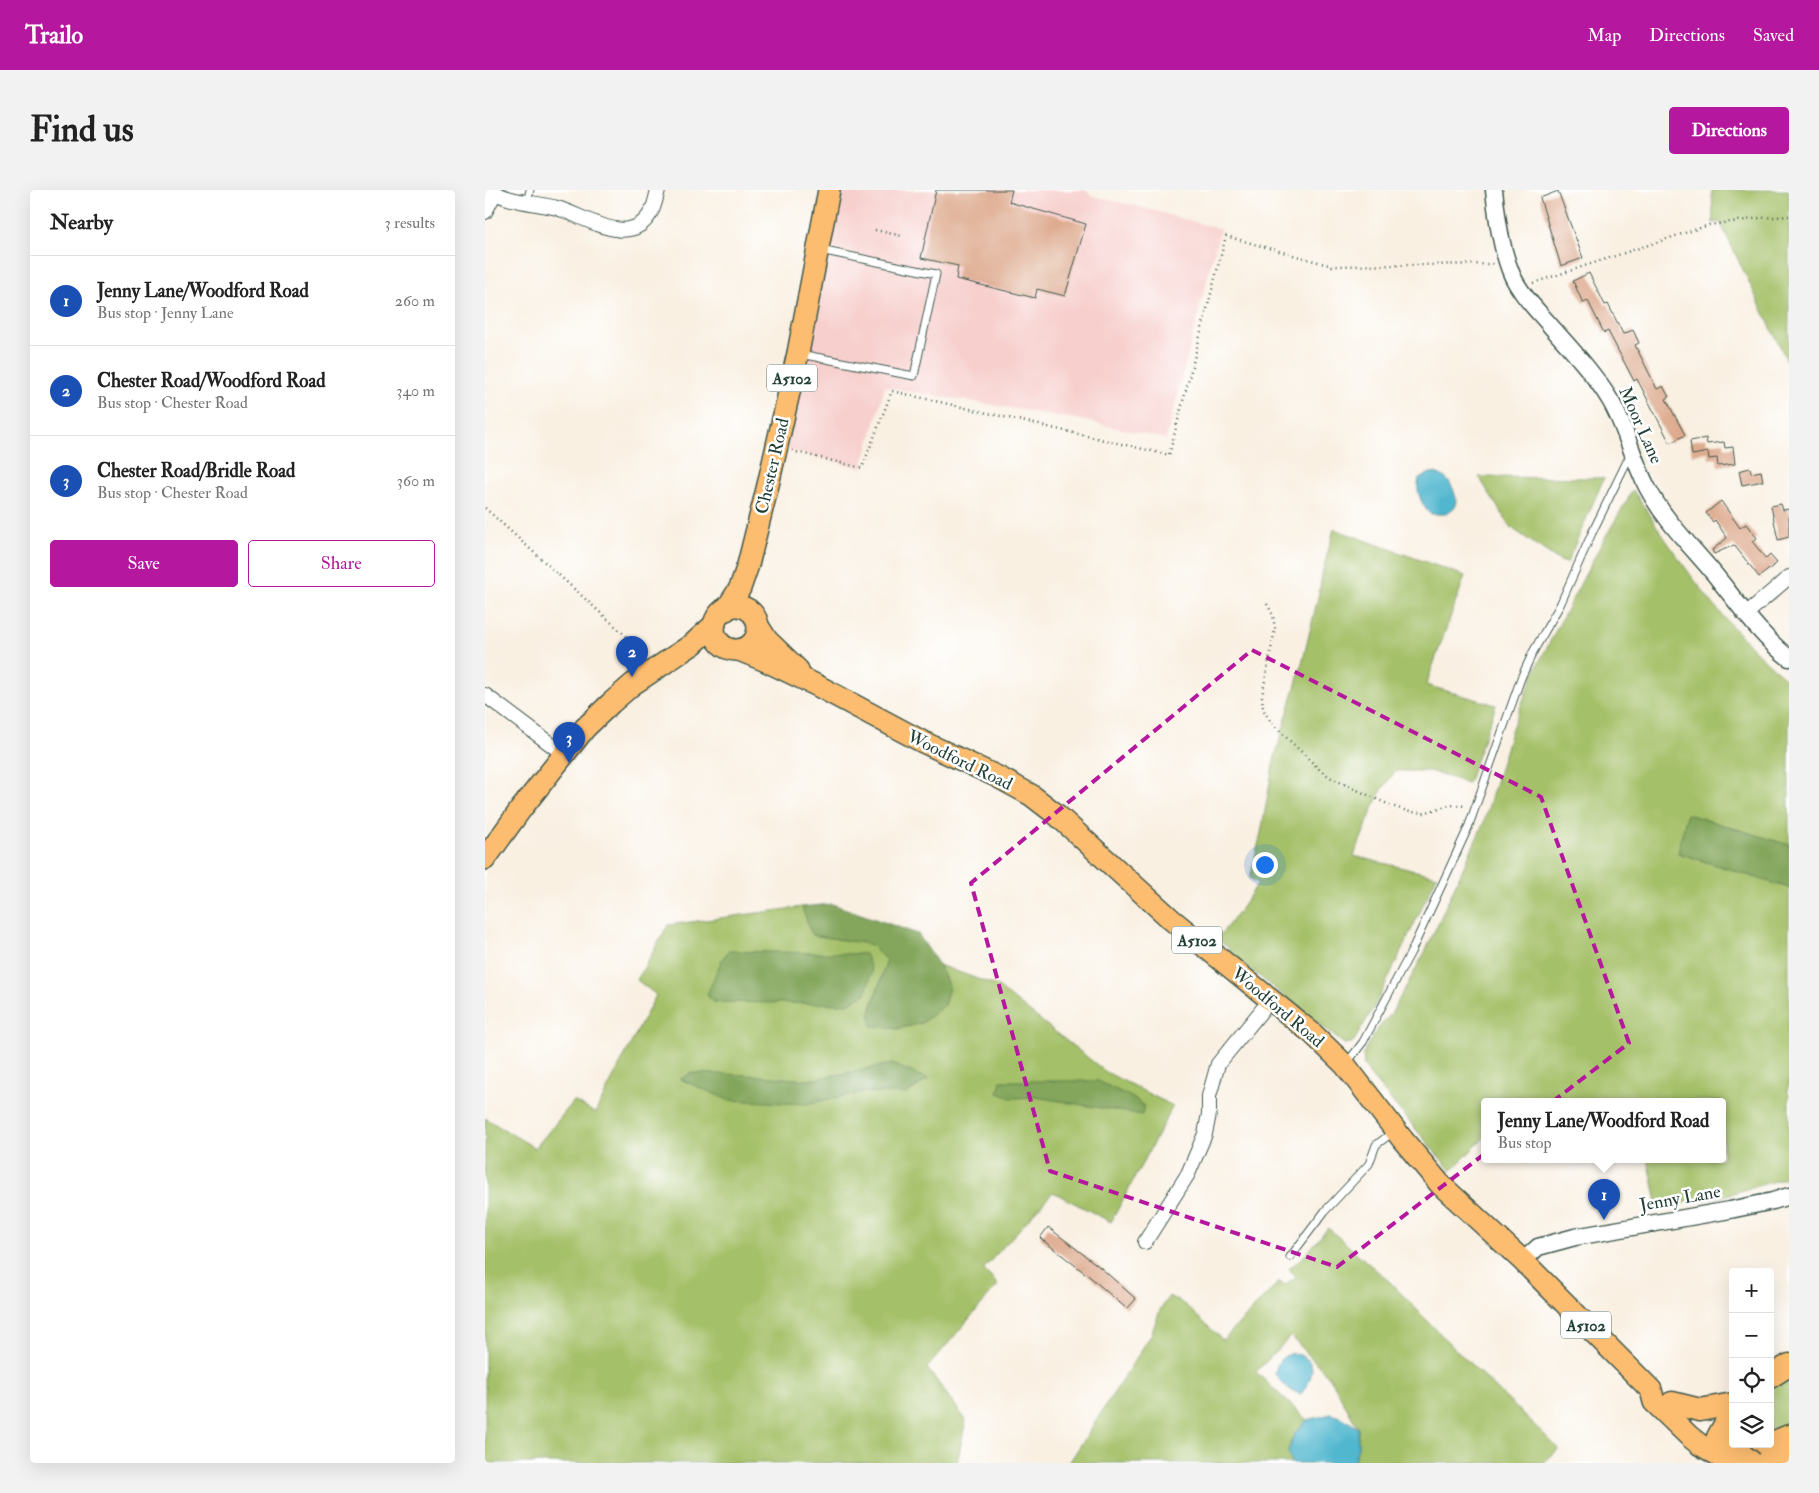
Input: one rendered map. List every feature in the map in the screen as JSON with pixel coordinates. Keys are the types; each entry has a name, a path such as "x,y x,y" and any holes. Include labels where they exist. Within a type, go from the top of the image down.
{"highway":[{"path":"1774,1374 1789,1365"},
{"path":"1672,1403 1700,1410 1729,1405"},
{"path":"1729,1427 1723,1453 1749,1448"},
{"path":"1774,1442 1789,1436"},
{"path":"1769,1463 1789,1455"}],"main road":[{"name":"Chester Road","path":"485,859 521,809 585,728 611,702 633,684 693,644 720,617 740,588 748,565 777,447 798,353 829,190"},
{"name":"Chester Road","path":"748,565 751,598 757,622"},
{"path":"732,607 745,609 757,622 758,633 751,645 733,649 717,639 720,617 732,607"},
{"name":"Woodford Road","path":"757,622 767,640 817,686"},
{"name":"Chester Road","path":"660,667 710,650 733,649"},
{"name":"Woodford Road","path":"733,649 766,661 923,742 998,777 1031,795 1057,815 1172,920 1313,1034 1345,1065 1440,1184 1523,1261 1651,1390 1655,1402 1699,1444 1753,1463"},
{"name":"Woodford Road","path":"1651,1390 1663,1393 1702,1429 1723,1453"}],"street":[{"path":"485,212 493,192 529,196 598,224 620,230 636,227 648,218 653,210 658,190"},
{"name":"Moor Lane","path":"1494,190 1498,221 1509,264 1519,288 1599,382 1621,421 1631,452 1658,506 1746,614 1778,650 1789,658"},
{"path":"1746,614 1789,577"},
{"path":"485,695 565,754"},
{"path":"1145,1242 1188,1174 1205,1134 1209,1114 1209,1096 1218,1064 1271,999"},
{"name":"Jenny Lane","path":"1523,1261 1539,1247 1575,1237 1731,1210 1789,1196"}],"lane":[{"path":"798,353 914,376 936,274 817,250"},
{"path":"1345,1065 1363,1042 1403,967 1468,828 1521,678 1533,652 1560,605 1592,532 1631,452"},
{"path":"1290,1257 1325,1211 1369,1164 1376,1146 1395,1130"}],"path":[{"path":"1519,288 1709,225 1789,216"},
{"path":"875,230 902,236"},
{"path":"777,447 862,468 892,391 1169,455 1226,236 1332,266 1509,264"},
{"path":"485,508 660,667"},
{"path":"1267,604 1273,615 1275,629 1261,696 1263,709 1270,722 1321,771 1333,779 1392,806 1410,812 1424,813 1449,805 1461,805 1475,810"}],"highlighted area":[{"path":"1252,650 1541,797 1629,1043 1337,1267 1050,1171 971,883"}],"shaded area":[{"path":"837,190 1086,190 1092,196 1137,206 1220,229 1166,439 1081,420 885,387 862,468 784,449"}],"green space":[{"path":"1712,190 1789,190 1789,365 1720,222 1713,223"},
{"path":"1479,477 1604,478 1567,563 1560,561 1510,527"},
{"path":"1633,490 1703,592 1744,639 1789,681 1789,845 1687,814 1678,853 1789,888 1789,1084 1787,1091 1789,1094 1789,1177 1723,1196 1658,1207 1649,1163 1726,1163 1726,1098 1481,1098 1481,1141 1451,1171 1370,1075 1364,1065 1363,1055 1376,1031 1391,1014 1425,952 1484,822 1512,728 1536,668 1603,541"},
{"path":"1334,529 1465,576 1426,685 1496,705 1468,783 1429,771 1395,771 1378,796 1354,856 1437,876 1377,1002 1354,1041 1344,1044 1229,952 1229,948 1217,939 1241,909 1258,883 1250,878 1261,833 1274,760 1303,660"},
{"path":"1687,814 1789,845 1789,888 1678,853"},
{"path":"832,904 918,934 939,965 949,987 944,1005 922,1023 897,1029 872,1026 870,1012 887,961 870,944 812,935 802,907"},
{"path":"802,907 812,935 870,944 887,961 870,1012 897,1029 922,1023 944,1005 949,987 939,965 997,986 1106,1072 1173,1106 1111,1222 1053,1192 985,1267 984,1270 998,1285 927,1368 966,1420 957,1463 485,1463 485,1118 535,1148 574,1101 595,1113 656,995 637,980 668,925"},
{"path":"729,951 865,954 872,971 866,993 848,1004 713,1002 707,995 722,959"},
{"path":"892,1064 928,1079 906,1094 864,1092 805,1104 728,1100 680,1079 692,1073 809,1080"},
{"path":"1001,1081 1098,1081 1144,1105 1142,1115 1036,1097 1011,1098 998,1093"},
{"path":"1328,1228 1391,1283 1453,1347 1559,1449 1543,1463 1353,1463 1358,1448 1358,1428 1330,1378 1291,1336 1256,1372 1307,1420 1298,1430 1290,1444 1291,1463 1069,1463 1151,1335 1160,1310 1169,1296 1185,1305 1223,1340 1279,1282 1285,1285 1296,1277 1289,1269 1306,1254"},
{"path":"1789,1376 1789,1423 1774,1429 1774,1403 1774,1385"}],"water":[{"path":"1430,473 1441,475 1453,488 1456,506 1446,514 1430,514 1420,498 1419,479"},
{"path":"1292,1353 1307,1359 1311,1364 1312,1369 1309,1381 1301,1394 1286,1387 1275,1374 1280,1360"},
{"path":"1331,1414 1343,1418 1358,1428 1358,1448 1353,1463 1291,1463 1288,1451 1295,1433 1307,1420"}],"building":[{"path":"936,190 1012,190 1009,202 1086,224 1065,296 1037,289 1035,298 956,279 958,266 921,258"},
{"path":"1558,191 1583,258 1561,266 1540,198"},
{"path":"1589,273 1605,305 1608,304 1623,334 1633,330 1639,343 1635,345 1657,389 1663,386 1669,397 1666,399 1685,435 1670,443 1637,379 1634,381 1608,331 1604,333 1588,301 1583,303 1573,281"},
{"path":"1706,438 1707,444 1724,442 1725,448 1733,447 1735,464 1718,466 1717,458 1709,459 1708,452 1692,455 1690,441"},
{"path":"1750,468 1751,473 1761,471 1763,481 1742,485 1739,471"},
{"path":"1721,501 1740,528 1746,524 1757,538 1752,541 1766,559 1770,555 1777,563 1759,577 1734,545 1714,554 1712,550 1727,538 1715,520 1713,522 1706,513"},
{"path":"1781,504 1783,510 1789,509 1789,537 1778,540 1771,506"},
{"path":"1048,1227 1101,1268 1136,1299 1127,1309 1040,1238"}],"place":[{"name":"Chester Road/Woodford Road","path":"632,677"},
{"name":"Chester Road/Bridle Road","path":"569,763"},
{"name":"Jenny Lane/Woodford Road","path":"1604,1220"}]}
